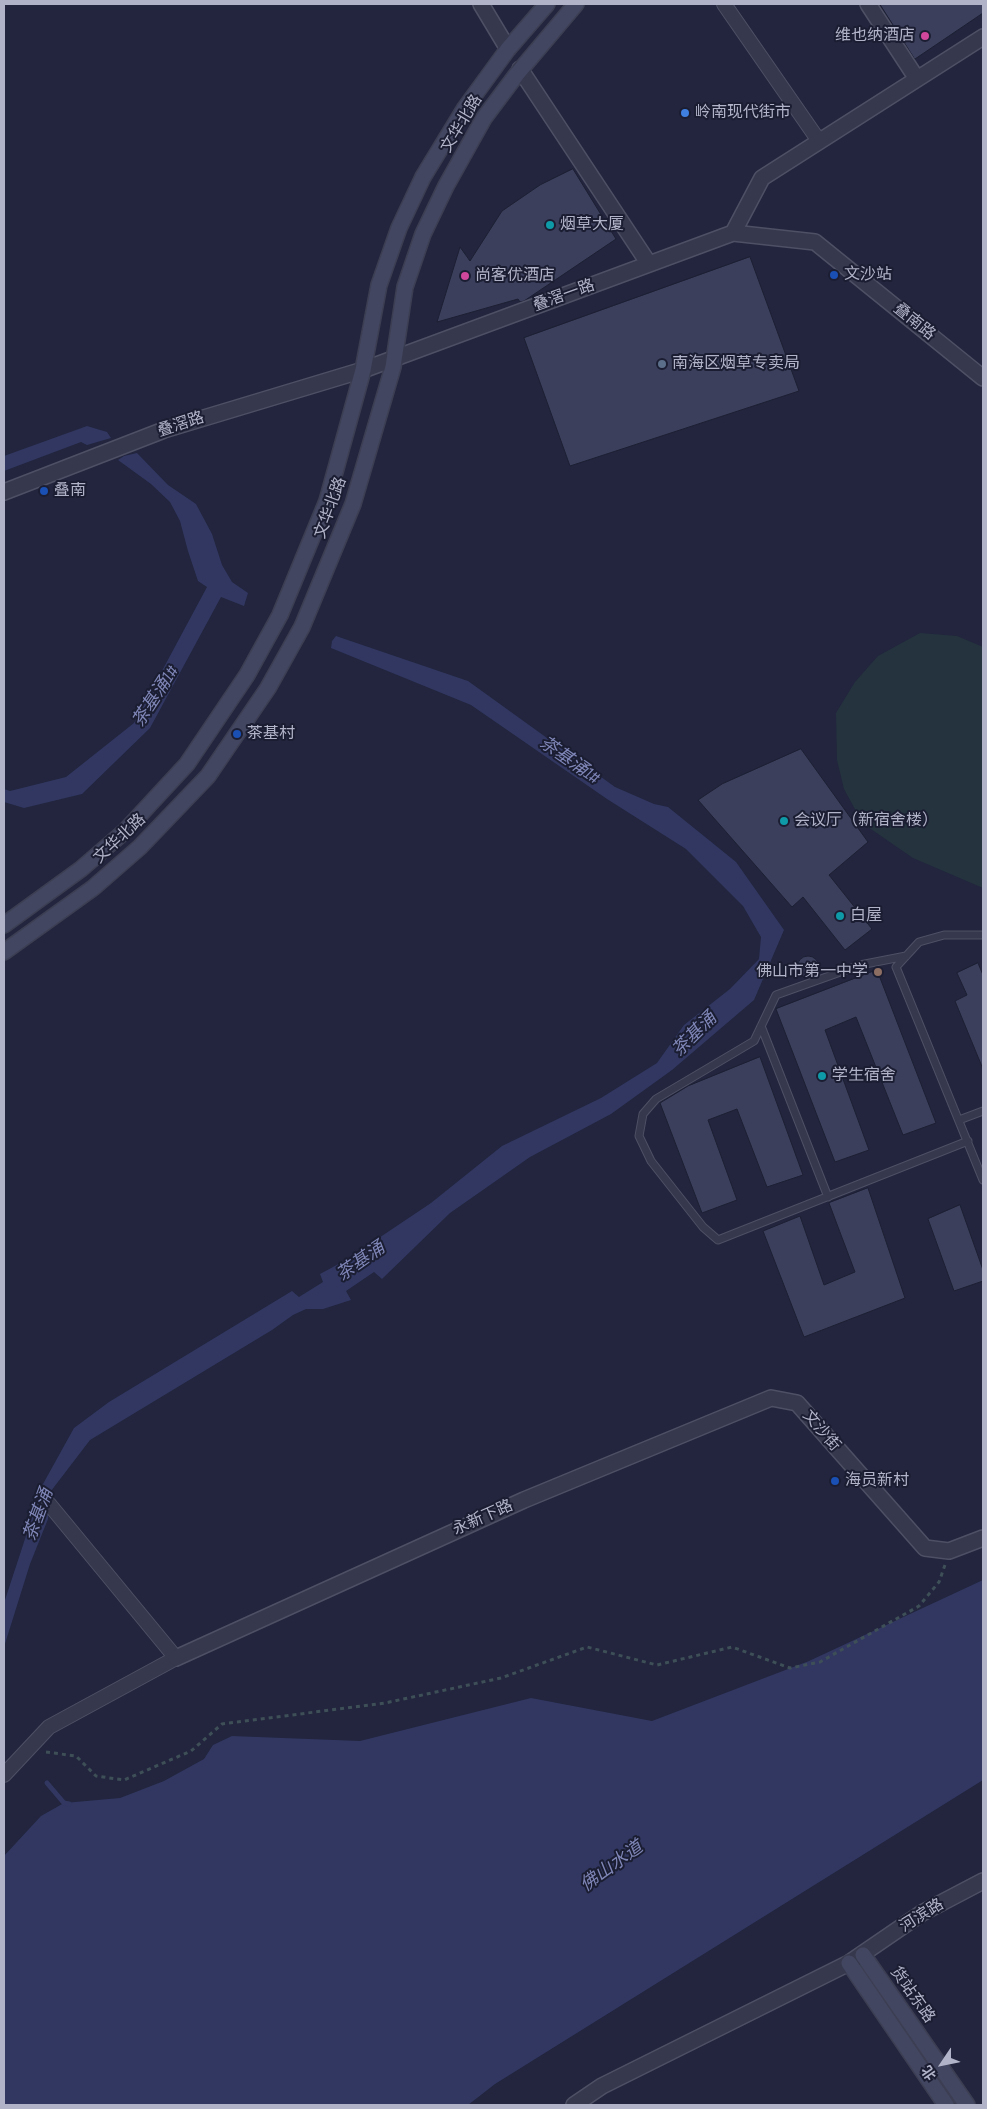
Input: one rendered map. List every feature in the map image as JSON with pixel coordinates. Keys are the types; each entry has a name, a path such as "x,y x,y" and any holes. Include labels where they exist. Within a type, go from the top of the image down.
{"main road":[{"name":"文华北路","path":"4,925 82,869 125,831 187,764 247,675 280,615 327,501 363,370 379,285 400,228 423,177 465,108 508,49 547,4"},
{"name":"文华北路","path":"4,952 93,888 140,847 208,776 268,688 302,627 353,504 394,359 405,287 423,234 446,186 484,118 520,69 576,4"},
{"name":"货站东路","path":"863,1955 967,2105"},
{"name":"货站东路","path":"849,1963 946,2105"}],"street":[{"path":"481,4 508,49"},
{"path":"724,4 820,142"},
{"path":"868,4 917,79"},
{"path":"733,233 762,178 983,37"},
{"path":"520,69 649,264"},
{"name":"叠滘一路","path":"363,370 733,233"},
{"name":"叠南路","path":"733,233 815,242 983,378"},
{"name":"叠滘路","path":"4,492 164,430 363,370"},
{"name":"永新下路","path":"176,1658 524,1500 771,1398 797,1404"},
{"name":"文沙街","path":"797,1404 925,1548 949,1551 983,1538"},
{"path":"4,1775 49,1727 176,1658 49,1504"},
{"name":"河滨路","path":"574,2105 602,2086 849,1963 922,1913 983,1881"}],"lane":[{"path":"983,935 944,935 919,942 896,967 983,1180"},
{"path":"906,956 860,965 776,995 754,1041 656,1098 643,1114 639,1136 652,1162 703,1227 718,1240 968,1142"},
{"path":"762,1026 828,1197"},
{"path":"959,1120 983,1111"}],"path":[{"path":"28,1749 76,1756 96,1776 124,1780 191,1751 222,1724 385,1703 501,1678 587,1647 657,1665 732,1647 790,1668 820,1662 919,1606 939,1582 949,1551"}],"shaded area":[{"path":"920,633 957,636 983,647 983,888 913,858 868,827 856,811 844,789 837,760 836,713 855,682 878,656"}],"water":[{"path":"87,426 107,432 111,438 87,445 81,442 4,471 4,456"},
{"name":"茶基涌1#","path":"137,453 168,485 196,504 212,534 222,565 232,582 248,593 244,606 221,597 150,728 82,794 24,808 4,802 4,789 10,791 66,777 134,723 207,587 198,581 180,521 170,502 151,484 118,460 124,456"},
{"path":"336,636 468,681 615,787 654,804 668,807 736,862 784,930 754,1000 672,1070 611,1114 530,1157 450,1213 382,1279 374,1272 346,1291 351,1300 323,1309 306,1309 293,1315 272,1330 90,1440 51,1491 48,1519 30,1564 4,1647 4,1603 43,1484 74,1428 109,1402 292,1291 299,1297 323,1282 320,1274 346,1260 431,1203 502,1146 601,1098 657,1063 684,1025 730,989 759,959 761,937 743,906 686,849 607,799 471,705 331,648 332,641"},
{"name":"佛山水道","path":"983,1580 983,1780 495,2084 468,2105 4,2105 4,1856 41,1816 64,1803 120,1798 164,1781 204,1759 213,1745 232,1736 360,1741 531,1698 652,1721 809,1661"}],"building":[{"name":"维也纳酒店","path":"880,4 983,4 983,13 915,59"},
{"name":"烟草大厦","path":"573,169 616,239 524,301 520,302 518,299 437,322 460,247 470,261 502,211 540,185"},
{"name":"南海区烟草专卖局","path":"750,257 799,391 570,466 524,338"},
{"name":"会议厅（新宿舍楼）","path":"801,749 868,842 829,875 872,929 845,950 803,897 792,907 698,800 722,784"},
{"path":"808,956 816,959 819,967 816,975 808,978 800,975 797,967 800,959"},
{"path":"978,963 983,975 983,1069 955,1001 967,995 957,973"},
{"name":"学生宿舍","path":"877,970 936,1123 903,1135 856,1017 825,1030 869,1150 835,1162 776,1009"},
{"path":"760,1057 803,1175 767,1187 737,1109 708,1120 737,1200 702,1213 660,1103 688,1086"},
{"path":"868,1188 905,1298 804,1337 763,1231 800,1216 824,1285 855,1272 829,1203"},
{"path":"960,1205 983,1270 983,1281 954,1291 928,1219"}],"waterway":[{"path":"47,1783 64,1803 69,1804"}],"place":[{"name":"维也纳酒店","path":"925,36"},
{"name":"岭南现代街市","path":"685,113"},
{"name":"烟草大厦","path":"550,225"},
{"name":"文沙站","path":"834,275"},
{"name":"尚客优酒店","path":"465,276"},
{"name":"南海区烟草专卖局","path":"662,364"},
{"name":"叠南","path":"44,491"},
{"name":"茶基村","path":"237,734"},
{"name":"会议厅（新宿舍楼）","path":"784,821"},
{"name":"白屋","path":"840,916"},
{"name":"佛山市第一中学","path":"878,972"},
{"name":"学生宿舍","path":"822,1076"},
{"name":"海员新村","path":"835,1481"}],"water label":[{"name":"茶基涌","path":"695,1035"},
{"name":"茶基涌","path":"361,1262"},
{"name":"茶基涌","path":"39,1515"}]}
